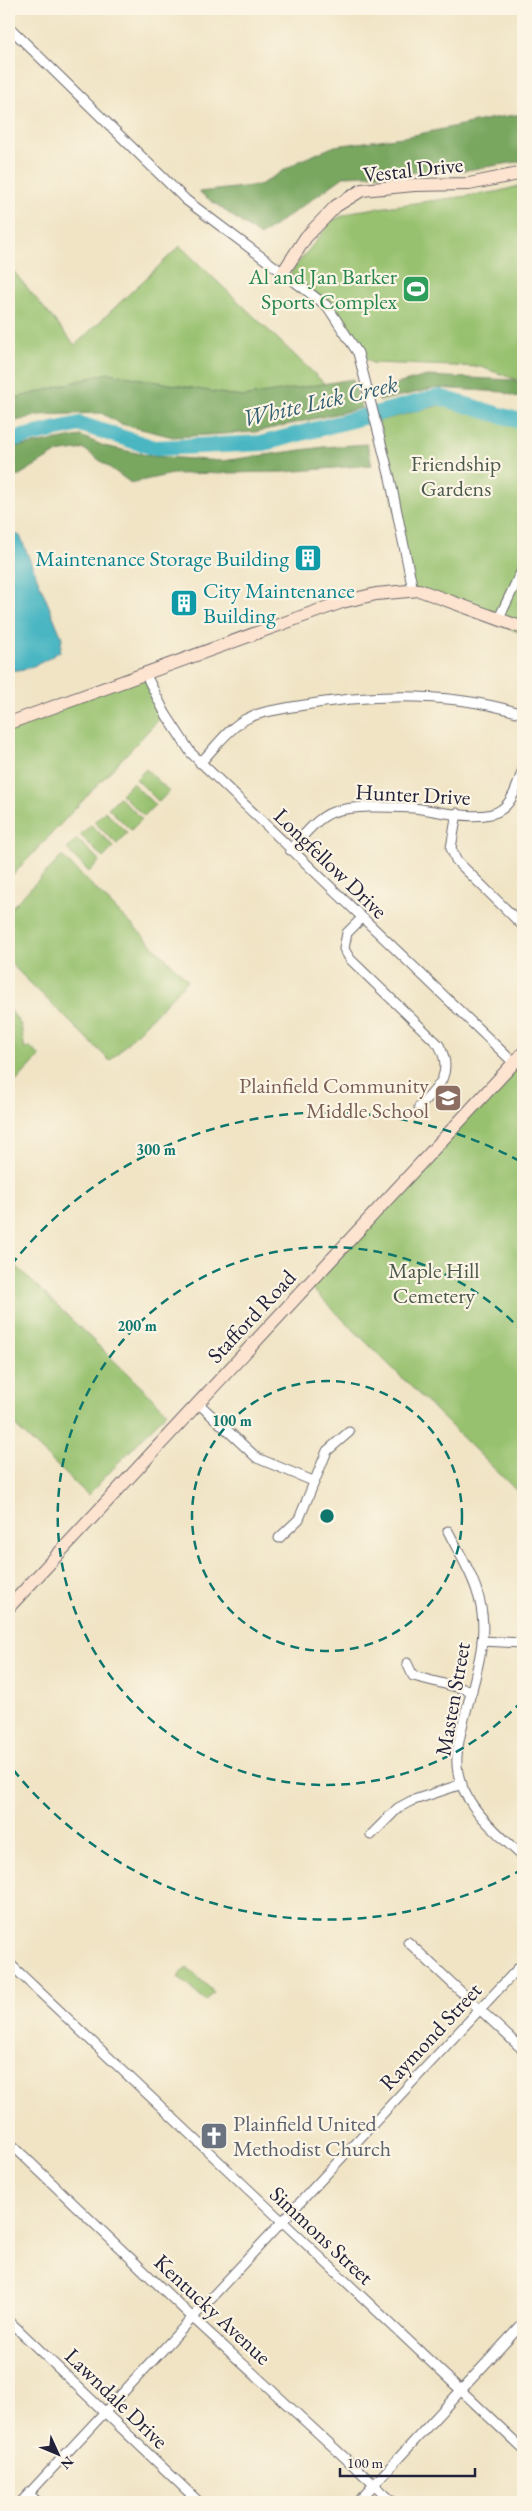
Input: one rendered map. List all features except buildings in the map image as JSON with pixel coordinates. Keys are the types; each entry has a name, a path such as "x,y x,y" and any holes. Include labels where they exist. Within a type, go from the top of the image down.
{"street":[{"path":"9,27 186,200 327,306 358,353 390,478 413,590"},
{"name":"Vestal Drive","path":"282,274 306,237 330,212 362,190 414,185 469,184 523,172"},
{"path":"499,618 523,568"},
{"path":"9,723 342,602 376,594 413,590 442,597 523,628"},
{"name":"Longfellow Drive","path":"145,673 175,730 200,763 514,1063"},
{"path":"200,763 232,729 245,719 266,712 324,702 380,698 442,700 523,714"},
{"name":"Hunter Drive","path":"290,850 323,818 342,810 412,808 486,816 501,810 511,798 523,769"},
{"path":"457,814 451,848 456,860 523,926"},
{"path":"362,918 347,933 344,949 350,959 439,1045 446,1058 445,1074 434,1092 419,1107"},
{"name":"Stafford Road","path":"9,1607 523,1053"},
{"path":"198,1403 258,1458 313,1481"},
{"path":"279,1538 299,1519 313,1481 327,1451 349,1432"},
{"name":"Masten Street","path":"448,1531 475,1584 483,1616 482,1641 457,1757 462,1784 476,1810 523,1857"},
{"path":"482,1641 523,1643"},
{"path":"407,1663 413,1676 472,1691"},
{"path":"371,1835 393,1812 410,1801 462,1784"},
{"path":"408,1942 523,2050"},
{"name":"Simmons Street","path":"9,1963 523,2450"},
{"name":"Raymond Street","path":"21,2502 523,1963"},
{"name":"Kentucky Avenue","path":"9,2142 193,2318 393,2502"},
{"name":"Lawndale Drive","path":"9,2323 199,2502"},
{"path":"358,2502 523,2323"},
{"path":"29,2494 38,2502"}],"green space":[{"path":"523,114 523,161 467,170 345,176 260,236 199,192 260,185 299,161 335,146 410,136 494,118"},
{"name":"Al and Jan Barker Sports Complex","path":"523,185 523,382 481,367 372,363 358,353 327,306 290,273 333,220 356,211 496,192"},
{"path":"180,246 325,384 242,397 108,373 9,400 9,266 75,345"},
{"path":"108,373 242,397 353,379 362,408 255,432 173,437 121,424 101,413 39,415 9,423 9,400"},
{"path":"427,376 513,380 523,384 523,399 503,392 437,388 379,401 377,389"},
{"name":"Friendship Gardens","path":"445,404 523,423 523,634 413,590 375,422"},
{"path":"81,436 104,446 151,456 222,461 323,447 367,444 372,465 285,472 172,474 131,483 84,449 56,453 16,477 9,477 9,448"},
{"path":"145,673 165,713 9,879 9,723"},
{"path":"146,769 169,791 159,802 136,779"},
{"path":"132,783 155,805 144,816 121,794"},
{"path":"119,797 142,819 131,830 108,808"},
{"path":"105,811 127,833 117,844 94,822"},
{"path":"91,825 114,847 103,858 80,835"},
{"path":"77,839 100,861 89,872 67,849"},
{"path":"62,856 188,980 110,1061 9,962 9,910"},
{"path":"9,1008 21,1025 25,1050 29,1046 40,1056 9,1089 11,1054"},
{"name":"Maple Hill Cemetery","path":"523,1053 523,1497 308,1285"},
{"path":"9,1259 167,1412 88,1495 9,1420"},
{"path":"187,1967 214,1992 206,2002 178,1977"}],"water":[{"path":"9,531 20,536 62,638 60,651 36,665 16,670 9,670"}],"waterway":[{"name":"White Lick Creek","path":"9,440 80,424 155,448 264,443 439,397 523,422"}],"place":[{"name":"Al and Jan Barker Sports Complex","path":"416,289"},
{"name":"Maintenance Storage Building","path":"308,558"},
{"name":"City Maintenance Building","path":"184,603"},
{"name":"Plainfield Community Middle School","path":"448,1098"},
{"name":"Plainfield United Methodist Church","path":"214,2136"}]}
